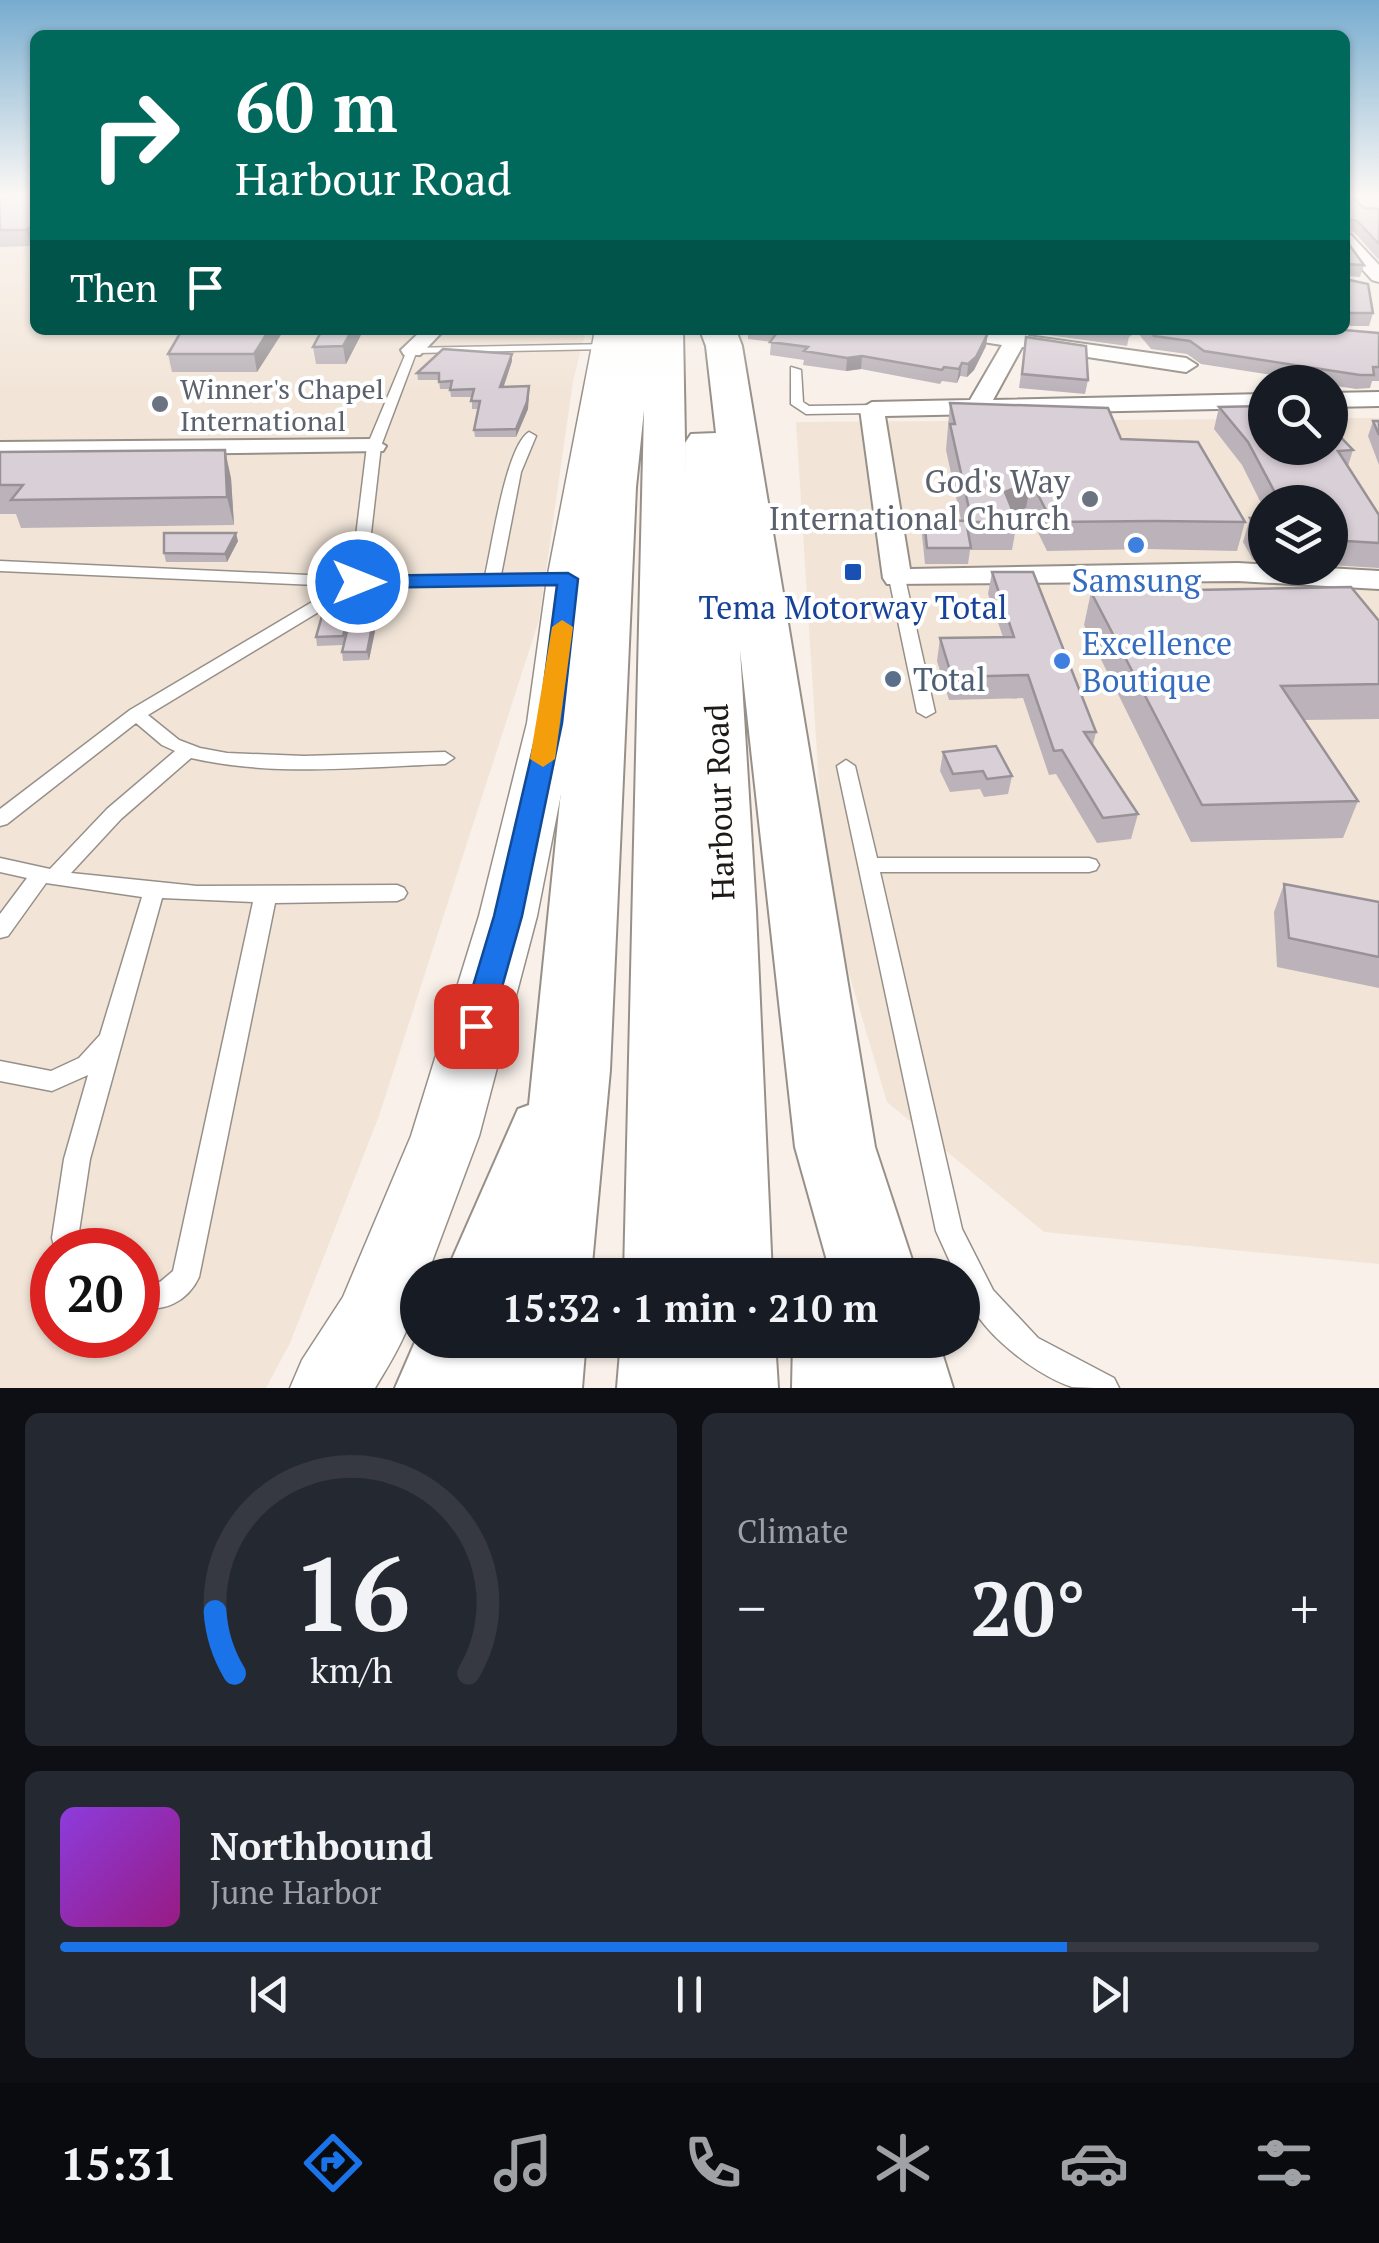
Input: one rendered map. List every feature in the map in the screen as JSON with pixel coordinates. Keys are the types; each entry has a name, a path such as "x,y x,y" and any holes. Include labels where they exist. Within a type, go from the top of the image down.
{"highway":[{"name":"Harbour Road","path":"666,335 684,458 722,911 729,1258"},
{"name":"Harbour Road","path":"667,1258 669,869 684,458 699,335"},
{"path":"719,335 835,1147 837,1258"},
{"path":"550,1258 572,1070 614,487 598,336"},
{"path":"495,1258 572,1070"},
{"path":"835,1147 869,1258"},
{"path":"442,1388 454,1358"},
{"path":"536,1388 539,1358"},
{"path":"664,1388 665,1358"},
{"path":"730,1358 730,1388"},
{"path":"838,1358 839,1388"},
{"path":"898,1358 906,1388"}],"street":[{"path":"412,350 428,335"},
{"path":"978,406 1018,335 1186,365"},
{"path":"330,1388 371,1323 444,1136 508,916 546,742 598,336"},
{"path":"1348,400 1379,399"},
{"path":"1248,401 872,409 898,578 1238,572 1379,580"},
{"path":"0,448 374,446"}],"lane":[{"path":"358,582 374,446 412,350 598,336"},
{"path":"795,370 797,404 806,410 872,409"},
{"path":"492,581 514,472 529,436"},
{"path":"0,566 358,582 568,579"},
{"path":"898,578 926,712"},
{"path":"0,819 136,714 358,582"},
{"path":"136,714 174,745 238,761 446,758"},
{"path":"0,930 47,876 188,750"},
{"path":"846,766 949,1231 983,1300 1028,1348 1104,1388"},
{"path":"0,865 47,876 154,890 397,893"},
{"path":"868,865 1089,865"},
{"path":"66,1228 77,1159 154,890"},
{"path":"160,1295 174,1291 185,1278 266,893"},
{"path":"0,1072 52,1080 86,1065 110,1040"}],"shaded area":[{"path":"0,262 30,262 30,335 585,335 573,381 539,620 379,1116 290,1343 266,1388 0,1388"},
{"path":"1348,418 1379,418 1379,1264 1044,1232 887,1102 826,896 796,422 1248,419 1248,465 1348,465"}],"building":[{"path":"1350,280 1368,284 1373,313 1350,313"},
{"path":"1379,333 1379,367 1373,367 1374,375 1360,375 1348,373 1348,365 1295,365 1204,351 1190,341 1153,335"},
{"path":"179,335 266,335 254,354 168,354"},
{"path":"319,335 349,335 343,346 313,347"},
{"path":"775,335 987,335 968,364 942,370 804,351 808,347 770,342"},
{"path":"1026,337 1086,346 1088,380 1022,374"},
{"path":"443,349 512,354 500,387 529,386 516,429 474,430 480,401 471,401 474,389 450,390 452,381 439,382 439,373 417,373"},
{"path":"950,403 1108,408 1121,439 1198,442 1245,522 1052,522 1031,481 1005,492 1017,522 972,522 950,424 955,424"},
{"path":"1248,406 1248,442 1219,407"},
{"path":"225,450 227,497 11,500 23,485 0,485 0,452"},
{"path":"1260,465 1347,465 1379,515 1379,543 1348,541 1348,485 1271,485"},
{"path":"924,519 966,521 971,548 927,548"},
{"path":"164,533 236,533 225,554 164,553"},
{"path":"992,572 1033,572 1096,732 1084,732 1138,814 1103,818 1062,750 1054,751 1028,675 952,677 940,638 1014,637"},
{"path":"1351,587 1379,621 1379,684 1281,686 1358,801 1202,805 1091,592"},
{"path":"349,615 343,636 316,637 322,616"},
{"path":"373,622 367,652 342,652 349,623"},
{"path":"996,746 1012,776 987,779 983,771 953,774 943,752"},
{"path":"1284,884 1379,902 1379,957 1289,938"}],"slow traffic":[{"path":"543,759 562,627"}],"place":[{"name":"Winner's Chapel International","path":"160,404"},
{"name":"God's Way International Church","path":"1090,499"},
{"name":"Samsung","path":"1136,545"},
{"name":"Tema Motorway Total","path":"853,572"},
{"name":"Excellence Boutique","path":"1062,661"},
{"name":"Total","path":"893,679"}],"route":[{"path":"358,582 568,579 551,723 508,916 476,1026"}]}
